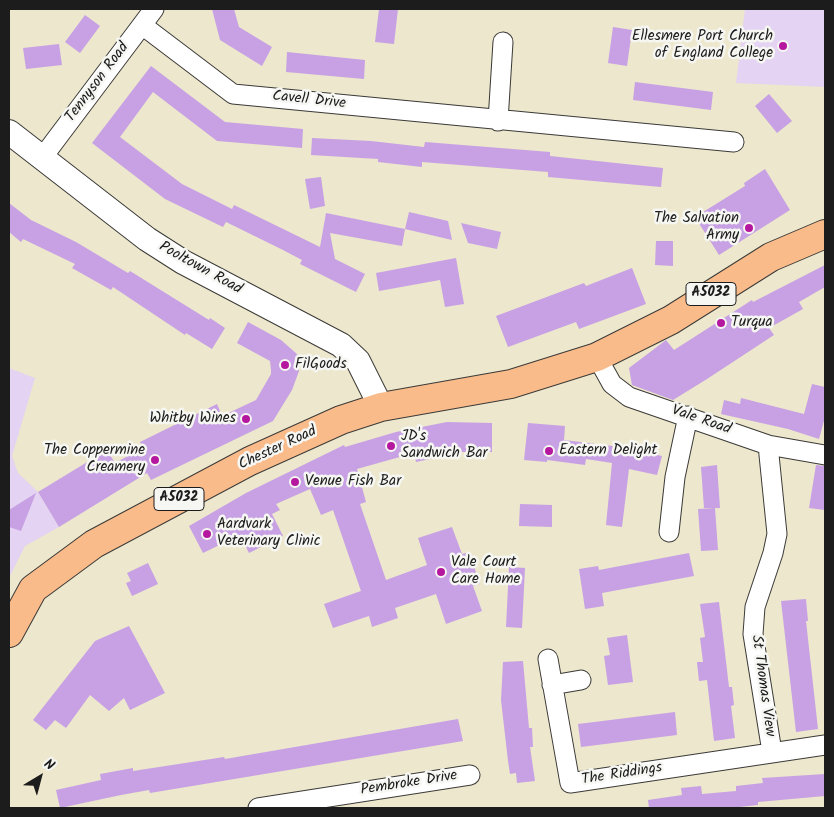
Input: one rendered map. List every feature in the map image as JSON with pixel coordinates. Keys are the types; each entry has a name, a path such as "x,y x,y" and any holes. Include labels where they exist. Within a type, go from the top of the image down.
{"main road":[{"name":"A5032","path":"597,357 671,320 771,257 825,234"},
{"name":"Chester Road","path":"9,633 33,589 94,544 250,461 341,420 381,407 511,384 597,357"}],"street":[{"name":"Tennyson Road","path":"42,158 154,9"},
{"name":"Cavell Drive","path":"142,25 233,94 498,121 734,142"},
{"path":"498,121 503,42"},
{"name":"Pooltown Road","path":"9,132 147,239 183,262 341,345 358,361 381,407"},
{"name":"Vale Road","path":"597,357 612,384 623,394 768,445 825,455"},
{"path":"669,532 675,477 688,416"},
{"name":"St Thomas View","path":"768,445 776,534 773,553 755,607 753,634 772,752"},
{"name":"The Riddings","path":"548,659 570,783 772,752"},
{"path":"552,685 580,680"},
{"path":"772,752 825,745"},
{"name":"Pembroke Drive","path":"258,808 470,775"}],"shaded area":[{"name":"Ellesmere Port Church of England College","path":"745,9 825,9 825,87 736,83"},
{"path":"9,368 35,378 12,456 18,473 38,492 59,527 25,546 9,578"}],"building":[{"path":"212,9 234,9 239,27 272,47 262,66 220,40"},
{"path":"379,9 398,9 394,44 375,42"},
{"path":"85,15 100,26 80,53 65,42"},
{"path":"613,27 632,30 627,66 608,63"},
{"path":"59,44 62,65 26,69 23,48"},
{"path":"287,52 365,60 364,79 286,72"},
{"path":"151,66 225,122 303,129 302,148 217,141 153,92 120,137 182,184 232,209 234,205 320,247 326,213 405,229 402,246 330,233 335,259 365,274 356,292 300,264 302,260 226,222 223,227 165,199 92,143"},
{"path":"635,82 713,92 711,110 633,100"},
{"path":"769,94 792,121 777,133 755,106"},
{"path":"312,138 371,141 424,147 425,142 550,152 550,156 663,168 661,187 548,177 548,172 422,162 422,167 378,162 378,159 311,155"},
{"path":"765,169 790,210 719,255 695,217 745,186 744,183"},
{"path":"321,177 325,206 310,209 305,179"},
{"path":"9,203 31,220 76,242 128,273 130,271 225,328 212,349 186,333 185,335 113,287 111,290 72,268 75,264 23,239 21,242 9,232"},
{"path":"409,212 448,221 452,240 405,229"},
{"path":"461,223 501,232 497,249 468,243"},
{"path":"656,241 673,241 673,266 655,265"},
{"path":"456,258 464,304 445,307 440,280 379,291 376,273"},
{"path":"825,265 825,287 799,302 803,309 769,328 774,335 707,379 673,400 632,385 629,368 666,340 674,350 752,300 753,302"},
{"path":"632,268 646,304 579,329 576,322 508,347 496,316 584,283 586,286"},
{"path":"248,322 281,340 297,354 299,371 292,390 273,421 151,480 147,473 59,527 38,492 107,450 115,463 143,448 140,442 217,404 222,416 256,400 271,374 271,370 270,361 237,343"},
{"path":"812,384 825,387 825,417 819,439 788,429 721,414 724,400 740,404 741,398 804,414"},
{"path":"447,422 492,423 492,452 462,452 416,462 414,453 357,469 366,502 360,504 386,580 427,565 418,538 452,527 462,554 469,552 480,584 473,586 482,611 446,624 436,594 395,608 398,618 372,627 369,616 333,628 324,604 361,591 333,510 321,515 310,489 276,504 280,510 272,514 283,536 249,553 240,535 203,553 189,526 246,493 344,445 345,447 396,432"},
{"path":"528,423 565,426 564,440 620,447 662,456 657,475 629,469 622,527 606,525 612,463 586,459 585,465 547,460 547,462 524,460"},
{"path":"717,465 720,508 704,508 701,467"},
{"path":"816,465 825,466 825,510 809,508"},
{"path":"36,493 21,531 9,527 9,510"},
{"path":"520,504 552,505 552,527 519,526"},
{"path":"715,508 718,550 701,551 698,509"},
{"path":"689,553 694,576 602,593 604,606 585,609 579,569 598,566 599,570"},
{"path":"148,563 158,584 132,596 126,583 131,581 127,573"},
{"path":"509,567 525,568 522,628 506,627"},
{"path":"806,599 808,621 806,621 818,729 796,732 781,601"},
{"path":"719,602 729,687 732,687 734,705 731,706 735,738 714,741 707,680 699,681 697,662 703,662 700,638 705,637 700,604"},
{"path":"129,626 165,693 130,710 124,698 109,711 90,695 66,728 55,720 46,730 33,720 95,641"},
{"path":"627,635 633,682 608,685 604,656 610,655 607,638"},
{"path":"523,661 529,728 532,728 533,747 530,747 535,781 517,783 516,773 510,774 501,700 503,662"},
{"path":"675,712 677,735 581,747 578,724"},
{"path":"458,719 463,741 150,793 149,790 60,808 56,790 101,780 100,774 133,768 133,771 224,757 225,759"},
{"path":"825,774 825,796 758,802 758,805 730,808 649,808 648,800 682,795 681,788 701,786 702,794 736,791 736,786 763,783 762,778"}],"place":[{"name":"Ellesmere Port Church of England College","path":"783,46"},
{"name":"The Salvation Army","path":"749,228"},
{"name":"Turqua","path":"721,323"},
{"name":"FilGoods","path":"285,365"},
{"name":"Whitby Wines","path":"246,419"},
{"name":"JD's Sandwich Bar","path":"391,446"},
{"name":"Eastern Delight","path":"549,451"},
{"name":"The Coppermine Creamery","path":"155,460"},
{"name":"Venue Fish Bar","path":"295,482"},
{"name":"Aardvark Veterinary Clinic","path":"207,534"},
{"name":"Vale Court Care Home","path":"441,572"}]}
